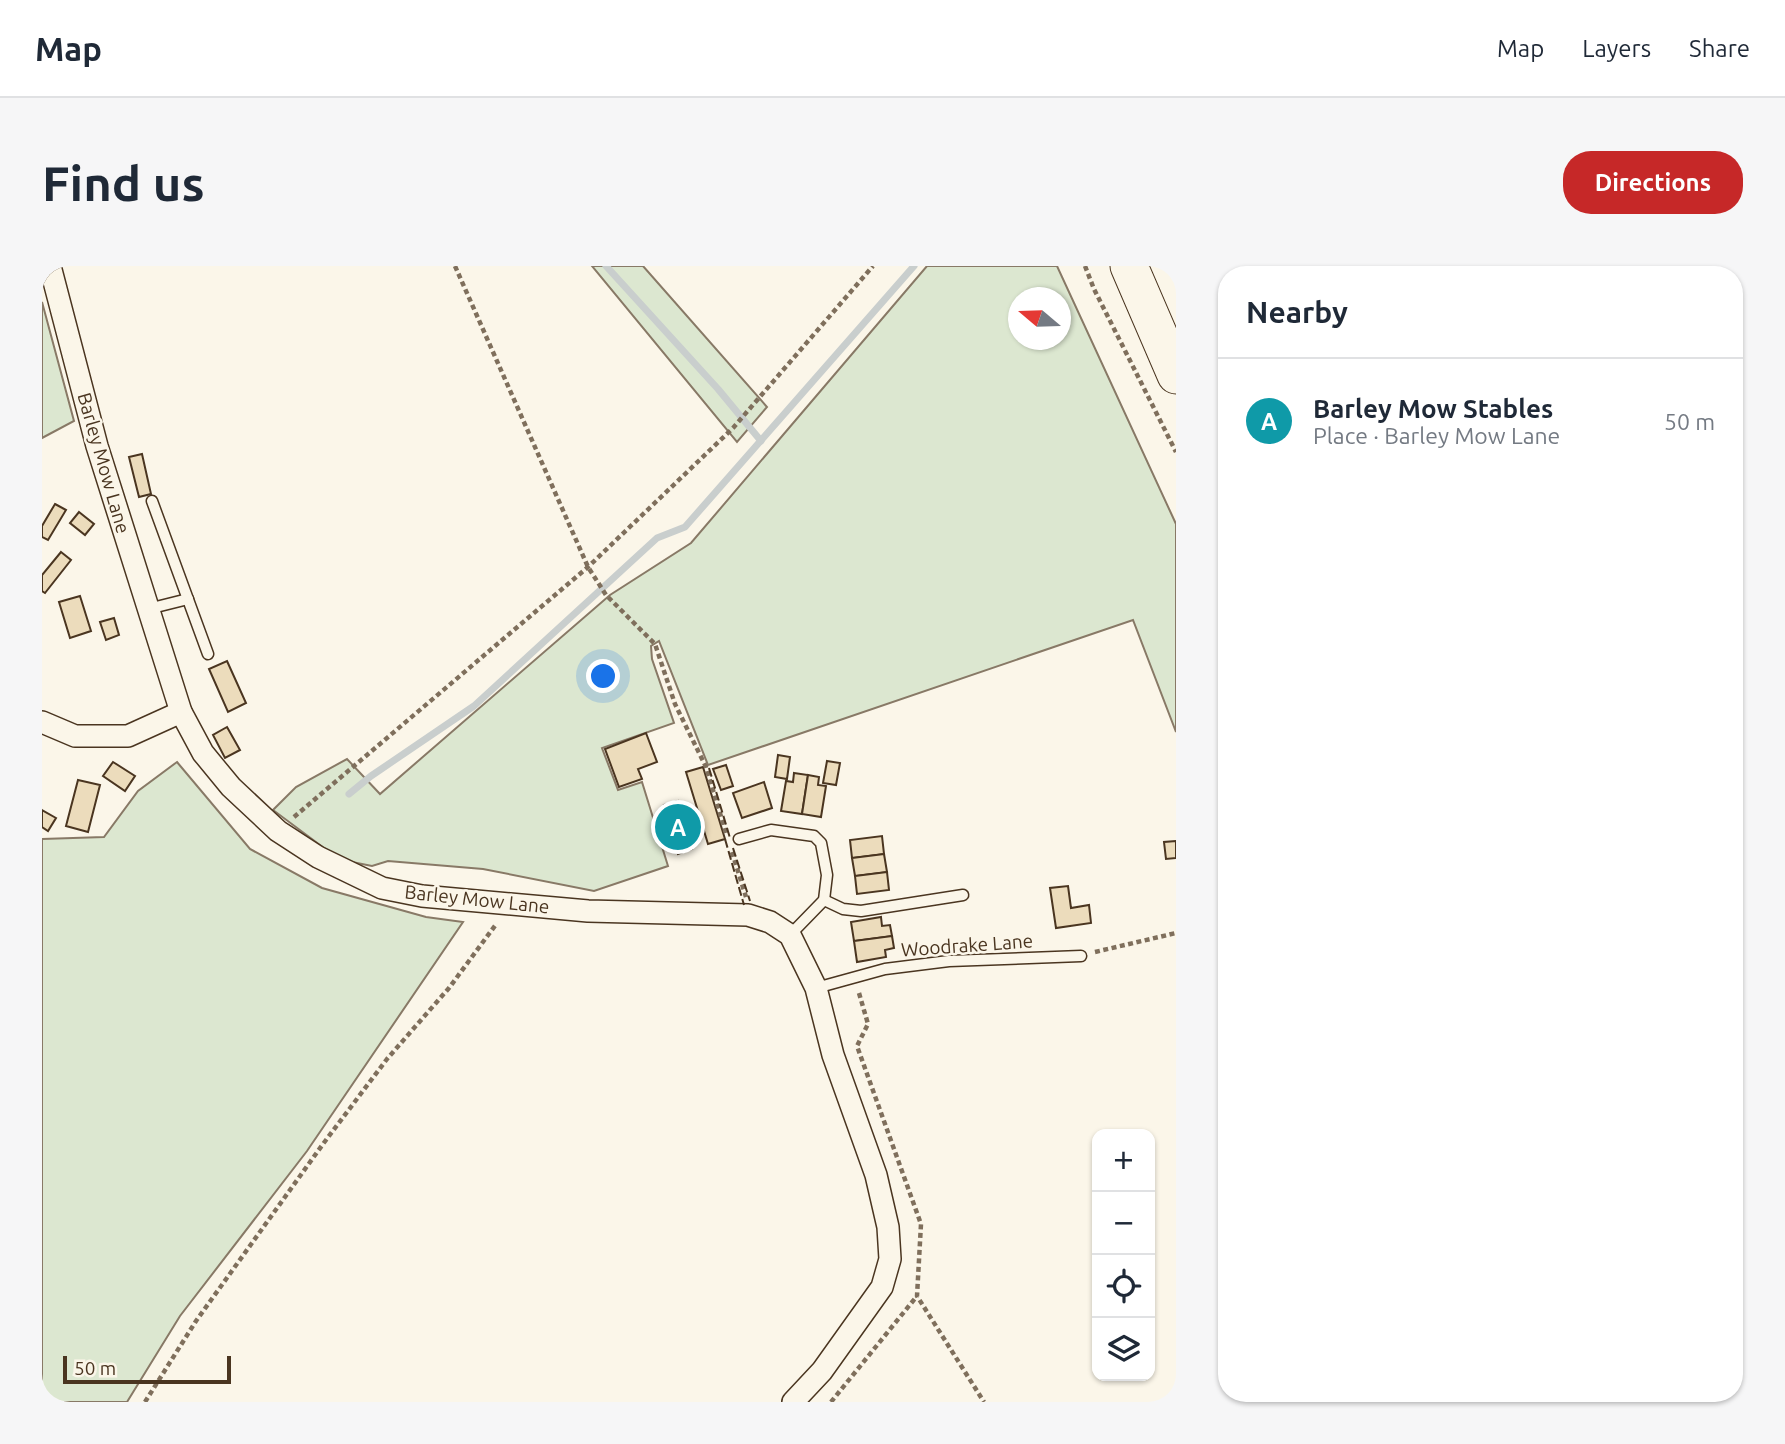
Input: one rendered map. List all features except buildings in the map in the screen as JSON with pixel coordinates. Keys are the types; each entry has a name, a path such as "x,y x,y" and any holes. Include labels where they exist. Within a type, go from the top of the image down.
{"highway":[{"path":"1129,266 1176,375"},
{"path":"1155,266 1176,315"}],"street":[{"name":"Barley Mow Lane","path":"50,266 97,446 181,712 203,753 231,787 278,831 318,857 382,888 422,896 588,912 748,915 771,922 790,935"},
{"path":"42,722 75,736 128,736 181,712"},
{"path":"790,935 816,988 833,1055 876,1175 888,1227 890,1259 882,1287 864,1314 822,1371 793,1402"}],"lane":[{"path":"152,501 208,654"},
{"path":"149,609 188,599"},
{"path":"739,839 771,830 814,836 821,843 827,875 824,900 790,935"},
{"path":"824,900 843,909 861,911 963,895"},
{"name":"Woodrake Lane","path":"816,988 885,970 949,961 1081,956"}],"path":[{"path":"454,266 588,567 606,595 656,643 675,704 706,767 747,902 748,915"},
{"path":"278,831 588,567 733,428 873,266"},
{"path":"1085,266 1176,452"},
{"path":"145,1402 196,1321 323,1144 387,1059 449,989 512,903"},
{"path":"1081,956 1176,933"},
{"path":"855,979 868,1024 857,1046 921,1224 917,1296 984,1402"},
{"path":"831,1402 917,1296"}],"green space":[{"path":"592,266 643,266 767,407 737,442"},
{"path":"927,266 1057,266 1067,287 1008,287 1008,350 1071,350 1071,296 1176,524 1176,732 1133,620 708,765 659,641 651,646 652,659 674,723 602,748 618,790 642,782 668,866 594,891 483,869 388,861 372,866 352,862 328,851 273,810 296,787 347,759 380,794 610,595 691,543"},
{"path":"42,302 74,421 42,438"},
{"path":"177,762 250,849 322,888 426,917 463,922 307,1151 180,1316 127,1402 42,1402 42,839 104,837 138,791"}],"waterway":[{"path":"606,266 718,389 761,441"},
{"path":"349,794 474,706 657,538 685,527 914,266"}],"fence":[{"path":"709,768 730,838"},
{"path":"725,839 744,905"},
{"path":"733,848 750,901"}],"place":[{"name":"Barley Mow Stables","path":"678,827"}]}
